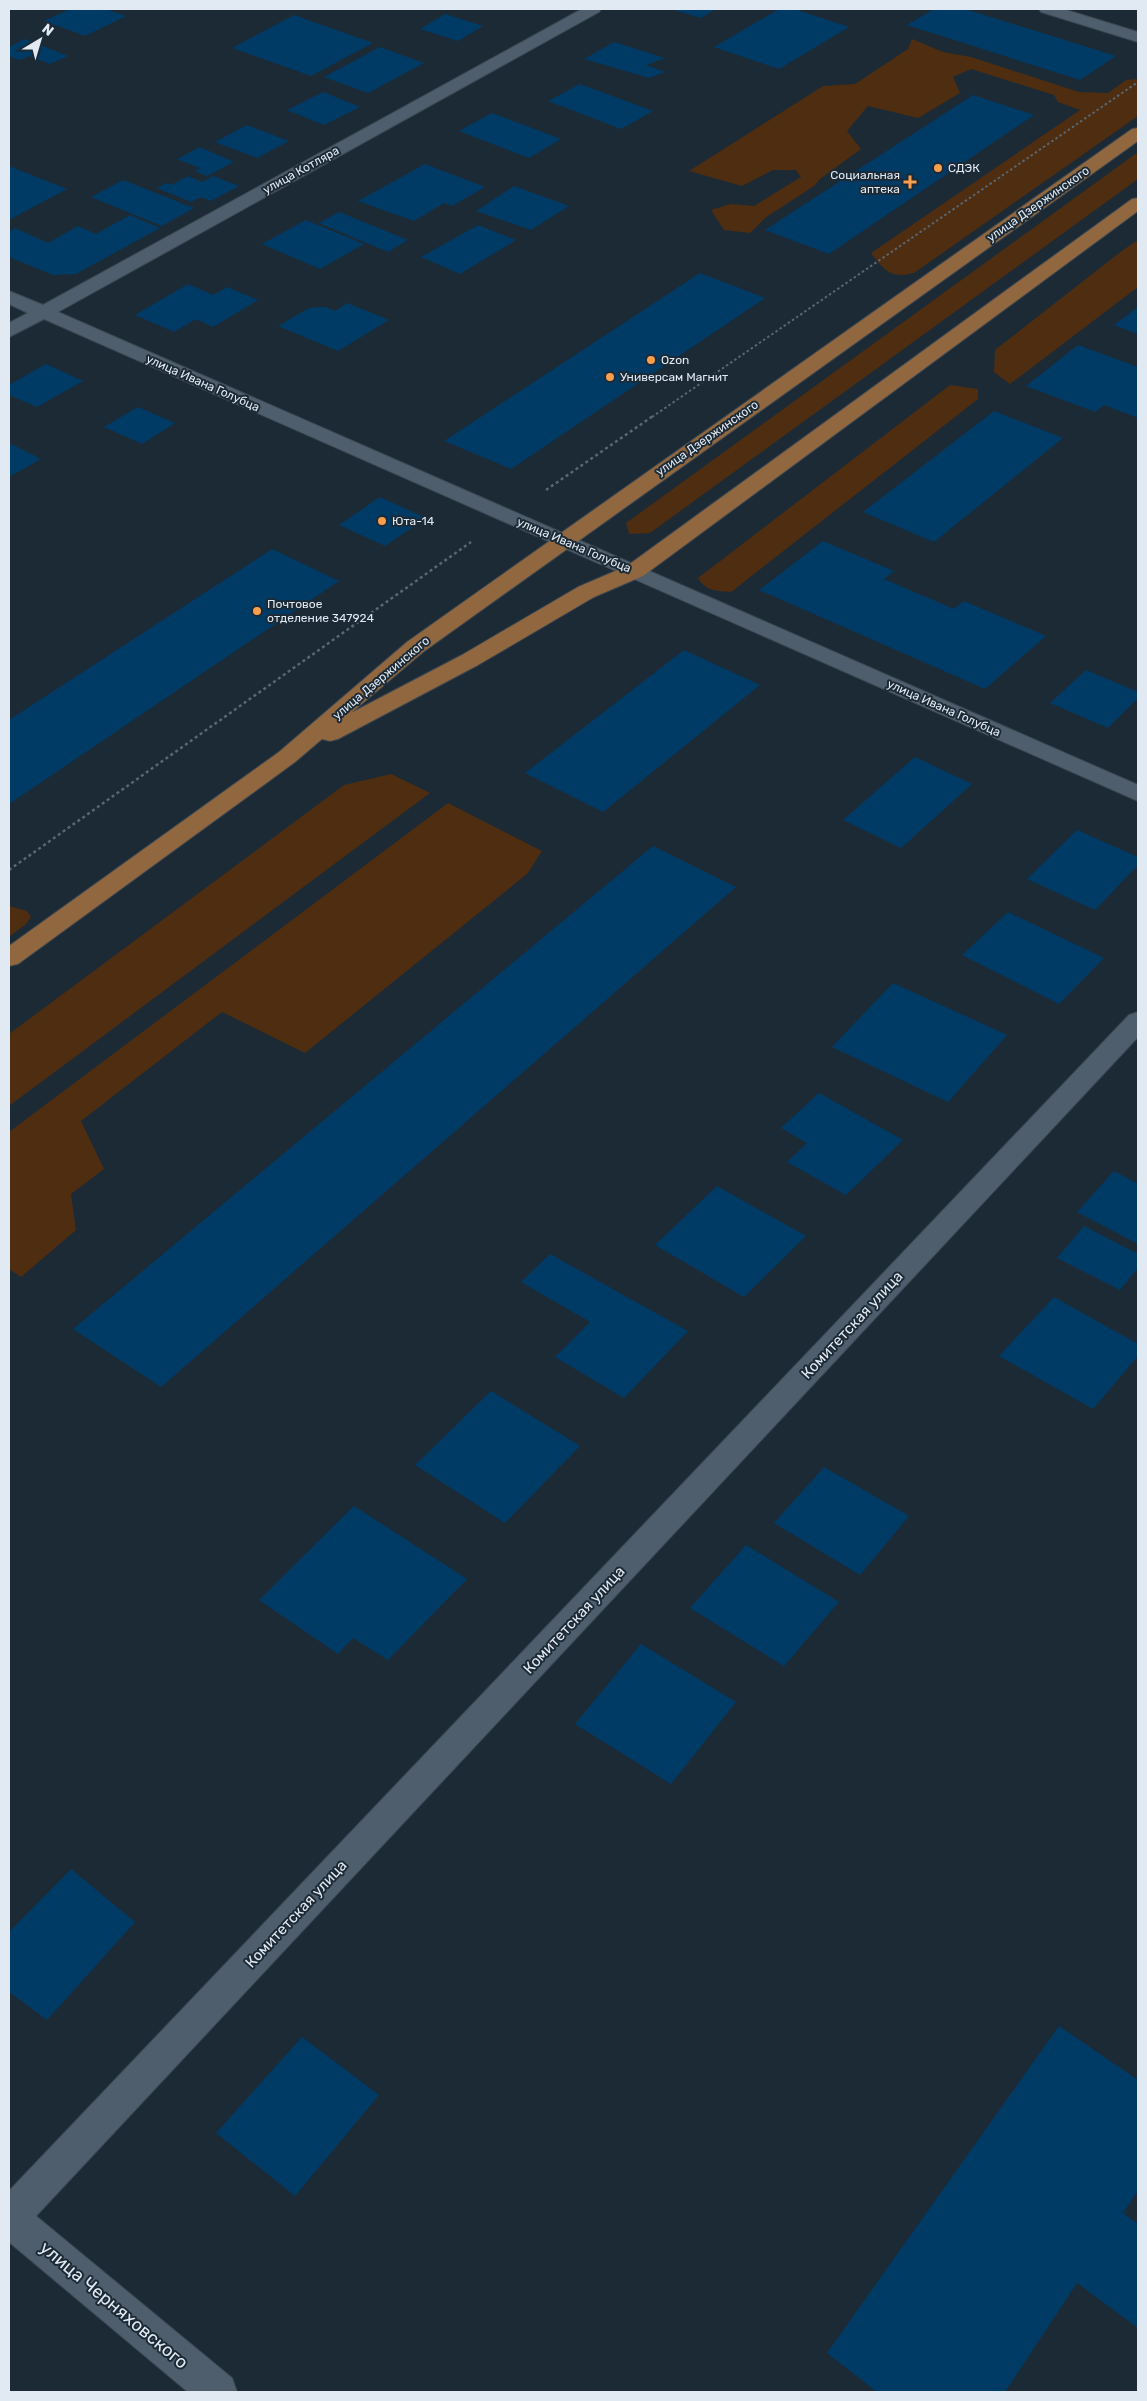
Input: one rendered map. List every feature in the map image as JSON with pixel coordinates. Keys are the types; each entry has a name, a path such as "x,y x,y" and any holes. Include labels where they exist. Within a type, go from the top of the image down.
{"main road":[{"name":"улица Дзержинского","path":"9,958 287,757 415,646 1138,133"},
{"name":"улица Дзержинского","path":"287,757 470,660 586,592 635,571 1138,203"}],"street":[{"name":"улица Котляра","path":"9,331 593,9"},
{"path":"1047,9 1138,37"},
{"name":"улица Ивана Голубца","path":"9,297 1138,794"},
{"name":"Комитетская улица","path":"9,2218 1138,1021"},
{"name":"улица Черняховского","path":"9,2218 218,2392"}],"path":[{"path":"9,870 506,517 1138,82"}],"shaded area":[{"path":"912,39 943,52 971,57 1079,92 1108,93 1126,80 1138,79 1138,116 914,273 899,275 889,272 880,265 871,253 1080,110 1058,102 1054,95 971,69 953,77 960,93 918,118 868,106 847,131 861,149 820,179 814,186 765,218 750,233 724,230 711,210 731,204 754,206 801,177 796,170 773,170 742,186 689,171 823,86 855,84 908,49"},
{"path":"1138,152 1138,179 650,533 629,534 626,523"},
{"path":"1138,240 1138,287 1010,384 994,372 995,350"},
{"path":"950,385 978,389 978,399 731,592 712,590 704,586 698,578"},
{"path":"391,774 430,793 9,1106 9,1034 344,785"},
{"path":"448,803 542,851 527,874 305,1053 222,1012 81,1121 104,1169 71,1194 76,1230 21,1277 9,1269 9,1132"},
{"path":"9,906 27,911 31,917 26,924 9,937"}],"building":[{"path":"70,9 105,9 126,16 85,36 44,21"},
{"path":"671,9 716,9 701,18"},
{"path":"779,9 794,9 849,27 779,69 714,47"},
{"path":"934,9 965,9 1116,56 1080,80 907,25"},
{"path":"445,14 483,26 458,41 420,29"},
{"path":"294,15 373,43 311,76 232,48"},
{"path":"25,39 68,56 50,64 29,56 19,60 9,56 9,47"},
{"path":"614,42 665,58 646,65 665,72 649,78 584,59"},
{"path":"380,47 424,63 368,93 324,77"},
{"path":"580,84 653,111 621,129 548,101"},
{"path":"323,92 360,107 324,125 287,110"},
{"path":"973,95 1034,115 829,254 765,230"},
{"path":"492,113 561,139 529,158 459,131"},
{"path":"247,125 289,141 257,158 215,142"},
{"path":"200,147 234,162 207,176 195,171 200,168 177,159"},
{"path":"425,164 485,187 452,206 444,203 414,221 358,201"},
{"path":"9,166 67,189 9,220"},
{"path":"188,176 202,182 213,176 239,186 211,201 201,197 191,202 157,188 166,183 171,185"},
{"path":"123,180 194,208 162,226 91,197"},
{"path":"514,186 569,206 531,230 476,211"},
{"path":"339,212 408,240 388,252 319,223"},
{"path":"130,215 160,228 76,274 53,275 9,257 9,232 15,228 48,243 78,226 96,234"},
{"path":"306,220 364,244 320,269 262,244"},
{"path":"478,225 516,240 460,274 421,257"},
{"path":"700,273 765,298 511,469 444,441"},
{"path":"188,284 213,295 227,287 258,300 213,327 196,319 174,332 135,315"},
{"path":"347,303 389,320 338,351 278,326 309,308 325,307 335,311"},
{"path":"1138,307 1138,334 1114,325"},
{"path":"1078,345 1138,367 1138,418 1104,405 1095,412 1026,386"},
{"path":"46,364 83,381 37,407 9,395 9,385"},
{"path":"138,407 175,423 142,444 104,427"},
{"path":"994,411 1063,438 934,542 863,512"},
{"path":"9,443 41,459 9,477"},
{"name":"Юта-14","path":"380,497 426,518 385,546 339,525"},
{"path":"823,541 894,571 884,579 954,609 964,601 1046,636 985,689 759,590"},
{"path":"272,549 339,581 9,804 9,720"},
{"path":"684,650 760,685 603,812 525,773"},
{"path":"1086,670 1138,692 1138,698 1108,728 1050,703"},
{"path":"915,757 972,784 901,848 843,820"},
{"path":"1077,830 1138,857 1138,865 1095,910 1027,879"},
{"path":"653,846 736,887 161,1387 73,1329"},
{"path":"1008,912 1104,958 1059,1004 962,955"},
{"path":"893,983 1007,1035 948,1102 832,1047"},
{"path":"819,1093 903,1140 846,1195 787,1162 807,1143 781,1128"},
{"path":"1114,1171 1138,1184 1138,1244 1077,1212"},
{"path":"717,1186 806,1236 744,1297 655,1245"},
{"path":"1084,1226 1138,1254 1138,1268 1120,1290 1057,1258"},
{"path":"550,1254 688,1331 624,1398 555,1357 590,1322 521,1282"},
{"path":"1054,1297 1138,1344 1138,1356 1093,1409 999,1356"},
{"path":"491,1391 580,1446 505,1523 415,1465"},
{"path":"824,1467 909,1516 860,1575 774,1523"},
{"path":"354,1506 467,1579 388,1660 353,1638 338,1654 259,1600"},
{"path":"746,1545 839,1602 784,1666 690,1608"},
{"path":"641,1644 736,1702 671,1784 575,1724"},
{"path":"71,1869 135,1922 47,2020 9,1992 9,1932"},
{"path":"1059,2026 1138,2080 1138,2191 1123,2213 1138,2224 1138,2328 1077,2283 1005,2392 877,2392 827,2353"},
{"path":"302,2037 379,2095 295,2196 216,2133"}],"place":[{"name":"СДЭК","path":"938,168"},
{"name":"Социальная аптека","path":"910,182"},
{"name":"Ozon","path":"651,360"},
{"name":"Универсам Магнит","path":"610,377"},
{"name":"Юта-14","path":"382,521"},
{"name":"Почтовое отделение 347924","path":"257,611"}]}
